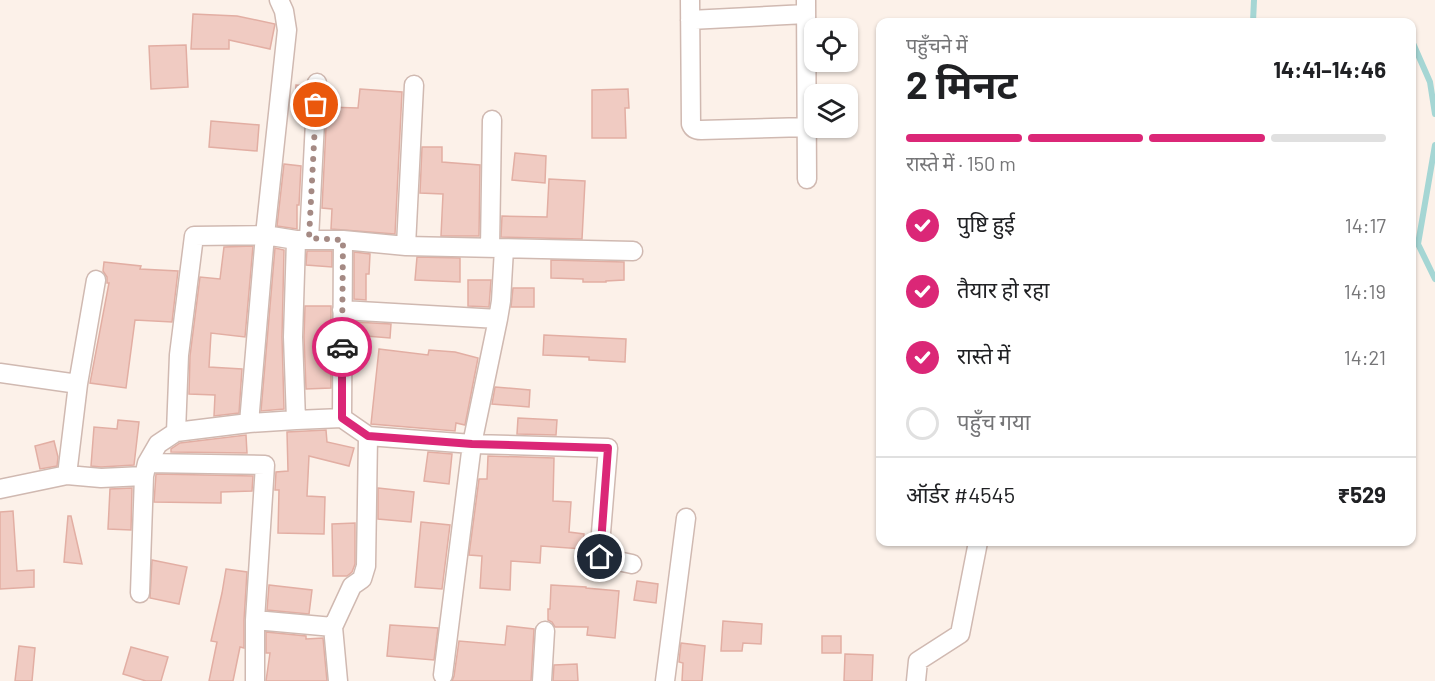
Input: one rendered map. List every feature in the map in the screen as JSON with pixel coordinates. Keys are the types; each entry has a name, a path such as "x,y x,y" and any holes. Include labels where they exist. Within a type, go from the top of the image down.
{"street":[{"path":"249,423 264,236 287,30 284,11 279,0"},
{"path":"690,0 692,127 695,130 701,130 804,126"},
{"path":"690,20 806,7 807,84"},
{"path":"296,420 293,337 317,83"},
{"path":"406,246 414,85"},
{"path":"443,675 472,444 501,301 492,120"},
{"path":"807,138 807,179"},
{"path":"176,432 179,355 194,237 264,236 406,246 633,250"},
{"path":"342,418 343,240"},
{"path":"67,475 78,384 96,280"},
{"path":"342,310 498,319"},
{"path":"0,372 78,384"},
{"path":"140,593 145,469 158,444 176,432 296,420 342,418 368,436 472,444 608,448 600,557 632,564"},
{"path":"338,681 333,627 352,586 362,579 366,566 368,436"},
{"path":"0,489 67,475 101,478 145,469 266,465 255,620 255,681"},
{"path":"665,681 686,518"},
{"path":"916,681 918,661 960,634 977,546"},
{"path":"255,620 333,627"},
{"path":"542,681 544,631"}],"building":[{"path":"193,14 237,16 275,24 270,49 229,40 229,49 191,49"},
{"path":"186,45 188,87 151,89 149,46"},
{"path":"296,85 306,86 305,106 295,106"},
{"path":"360,89 402,92 395,234 331,229 332,209 322,208 327,107 358,108"},
{"path":"628,89 629,108 625,108 626,138 592,138 592,90"},
{"path":"211,121 259,125 257,151 209,147"},
{"path":"422,147 442,147 442,162 480,165 479,236 441,236 443,194 420,193"},
{"path":"515,153 546,156 545,183 512,180"},
{"path":"284,164 301,166 297,229 277,226"},
{"path":"549,179 585,181 582,239 501,237 502,216 547,217"},
{"path":"253,246 245,337 211,333 209,367 242,369 239,413 214,416 215,395 189,394 190,356 200,277 220,279 224,247"},
{"path":"275,248 284,250 282,337 284,409 261,411"},
{"path":"307,251 332,251 332,267 306,265"},
{"path":"354,252 370,254 369,274 366,274 366,300 354,299"},
{"path":"417,257 460,258 460,282 415,280"},
{"path":"551,260 624,262 624,280 583,282 583,279 551,278"},
{"path":"104,262 141,266 140,269 178,271 172,322 135,320 126,388 90,383 109,283 103,271"},
{"path":"468,280 491,280 489,307 468,306"},
{"path":"513,288 534,288 534,307 511,307"},
{"path":"305,306 331,306 331,388 306,389"},
{"path":"354,322 391,324 390,338 354,335"},
{"path":"544,335 626,339 625,362 589,360 589,357 543,355"},
{"path":"379,349 428,355 429,350 455,352 478,358 465,425 456,423 455,431 371,424"},
{"path":"495,387 530,390 529,407 492,404"},
{"path":"518,418 557,420 556,435 517,434"},
{"path":"118,420 139,422 134,465 91,466 94,427 117,429"},
{"path":"326,430 327,442 354,448 349,466 309,456 307,496 325,497 324,534 278,533 279,490 275,490 276,472 288,471 287,432"},
{"path":"246,435 247,453 171,452 171,449 180,443"},
{"path":"54,441 58,457 57,466 40,469 35,446"},
{"path":"428,452 452,454 449,484 424,481"},
{"path":"488,456 554,458 553,501 571,502 569,532 584,534 583,549 541,546 540,563 511,561 510,590 480,588 482,556 469,555 479,479 487,479"},
{"path":"156,474 253,476 252,491 221,492 221,503 154,502"},
{"path":"132,488 131,530 108,529 110,489"},
{"path":"378,488 414,492 411,522 378,519"},
{"path":"13,511 17,571 34,570 34,587 0,589 0,512"},
{"path":"68,516 71,516 82,564 64,562"},
{"path":"421,522 450,525 442,589 415,587"},
{"path":"355,523 355,564 352,572 347,576 333,576 332,524"},
{"path":"152,560 187,567 179,604 150,598"},
{"path":"226,569 247,572 244,648 240,647 233,681 209,681 217,642 211,641"},
{"path":"637,581 658,584 656,603 634,600"},
{"path":"269,585 312,590 309,614 267,610"},
{"path":"551,585 619,591 615,638 587,635 588,627 555,627 548,620"},
{"path":"723,621 762,624 761,644 743,643 742,651 721,651"},
{"path":"390,625 438,628 434,660 387,656"},
{"path":"507,626 534,629 531,681 452,681 459,641 505,645"},
{"path":"266,632 306,636 306,639 323,638 327,681 266,681 270,653 266,653"},
{"path":"822,636 841,636 841,653 822,653"},
{"path":"681,643 705,646 702,681 682,681 683,663 679,662"},
{"path":"19,646 35,648 32,681 15,681"},
{"path":"131,647 168,657 161,681 146,681 123,674"},
{"path":"845,654 873,655 872,681 844,681"},
{"path":"577,664 578,681 553,681 554,665"}],"waterway":[{"path":"1253,18 1254,0"},
{"path":"1416,50 1430,82 1435,114"},
{"path":"1435,145 1418,244 1435,279"}],"way so far":[{"path":"316,105 309,238 343,240 342,347"}],"route":[{"path":"342,347 342,418 368,436 472,444 608,448 600,557"}]}
